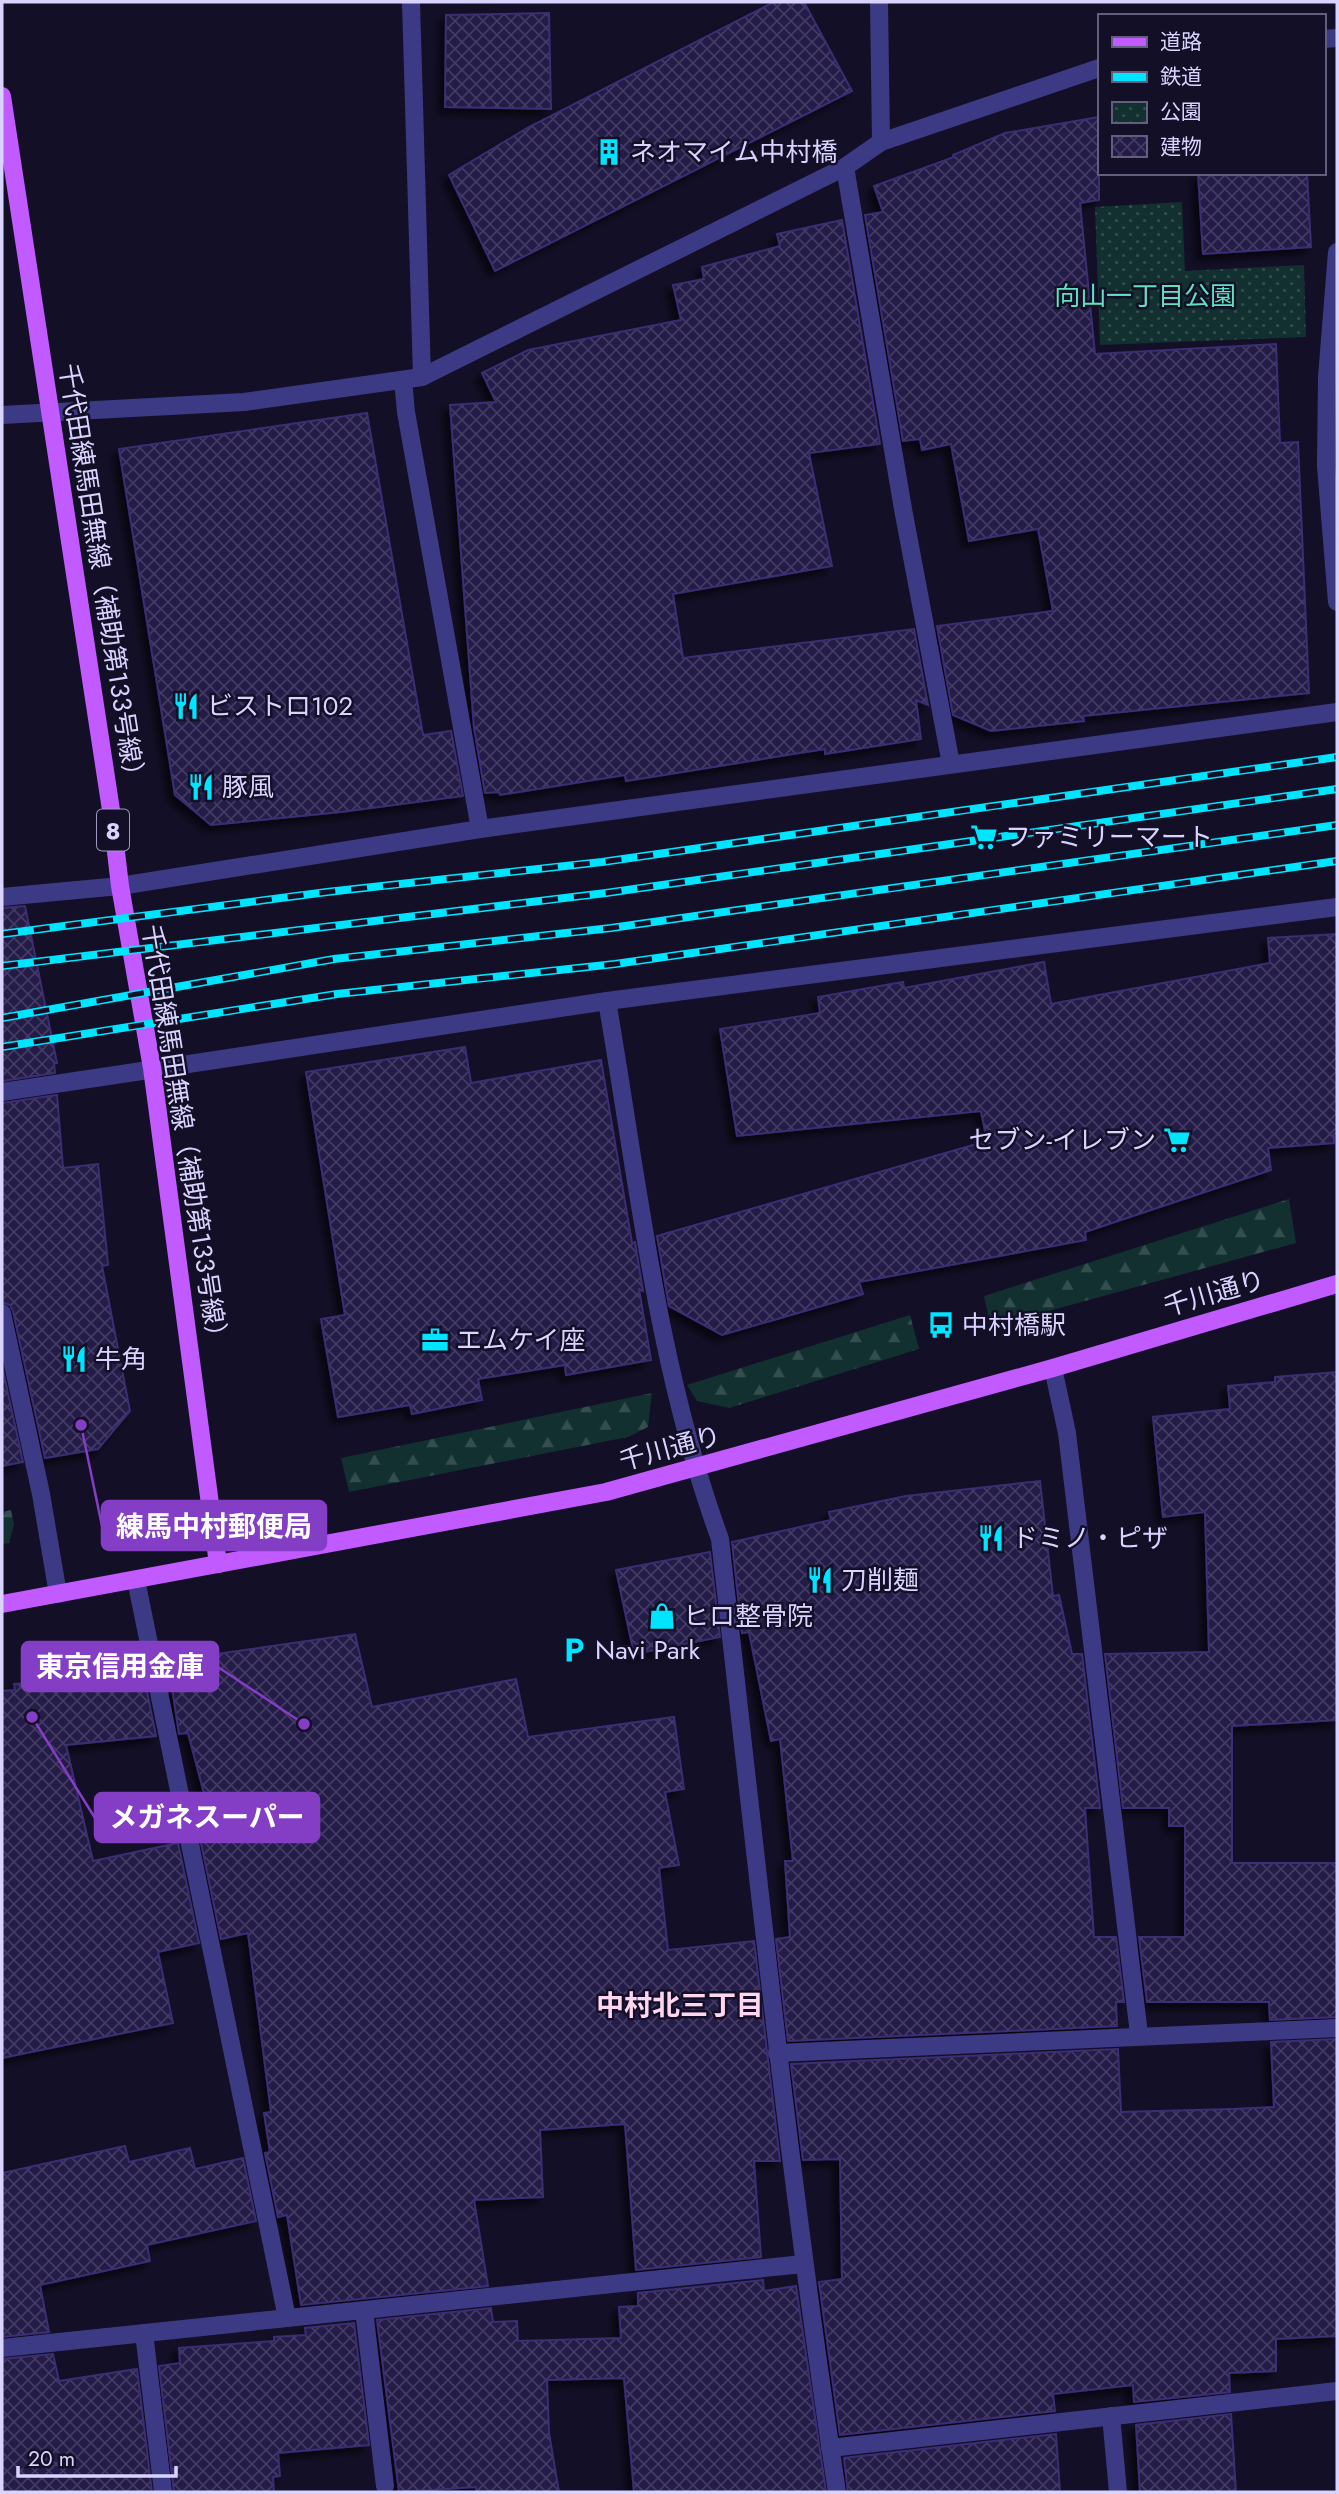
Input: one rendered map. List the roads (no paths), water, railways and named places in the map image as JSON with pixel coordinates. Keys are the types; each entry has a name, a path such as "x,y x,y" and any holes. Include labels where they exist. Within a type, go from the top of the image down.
{"main road":[{"name":"千代田練馬田無線（補助第133号線）","path":"2,96 8,176 51,413 120,886 152,1068 218,1564"},
{"name":"千川通り","path":"2,1604 606,1492 1053,1368 1337,1284"}],"street":[{"path":"411,2 422,377"},
{"path":"879,2 881,142"},
{"path":"2,415 244,402 422,377 845,167 881,142 1098,68"},
{"path":"845,167 903,509 951,764"},
{"path":"1337,252 1335,308 1327,377 1326,466 1337,602"},
{"path":"403,380 480,829"},
{"path":"2,897 120,886 480,829 1337,712"},
{"path":"2,1092 607,1001 1337,907"},
{"path":"607,1001 671,1373 694,1469 720,1539 777,2053 803,2264 837,2492"},
{"path":"2,1313 41,1494 58,1594"},
{"path":"1053,1368 1067,1433 1139,2034"},
{"path":"136,1580 287,2318"},
{"path":"777,2053 1139,2034 1337,2028"},
{"path":"2,2348 803,2264"},
{"path":"364,2310 385,2487"},
{"path":"144,2333 163,2491"},
{"path":"830,2448 1337,2390"},
{"path":"1111,2416 1118,2492"}],"railway":[{"path":"2,934 327,892 602,862 1337,757"},
{"path":"2,966 606,893 1337,789"},
{"path":"2,1018 334,959 611,928 1337,825"},
{"path":"2,1047 337,994 615,964 1337,861"}],"place":[{"name":"ネオマイム中村橋","path":"609,152"},
{"name":"ビストロ102","path":"186,706"},
{"name":"豚風","path":"201,787"},
{"name":"ファミリーマート","path":"984,837"},
{"name":"セブン-イレブン","path":"1177,1140"},
{"name":"中村橋駅","path":"941,1325"},
{"name":"エムケイ座","path":"435,1340"},
{"name":"牛角","path":"74,1359"},
{"name":"練馬中村郵便局","path":"81,1425"},
{"name":"ドミノ・ピザ","path":"991,1538"},
{"name":"刀削麺","path":"820,1580"},
{"name":"ヒロ整骨院","path":"662,1616"},
{"name":"Navi Park","path":"574,1650"},
{"name":"メガネスーパー","path":"32,1717"},
{"name":"東京信用金庫","path":"304,1724"}],"district":[{"name":"中村北三丁目","path":"680,2005"}],"park label":[{"name":"向山一丁目公園","path":"1145,296"}]}
